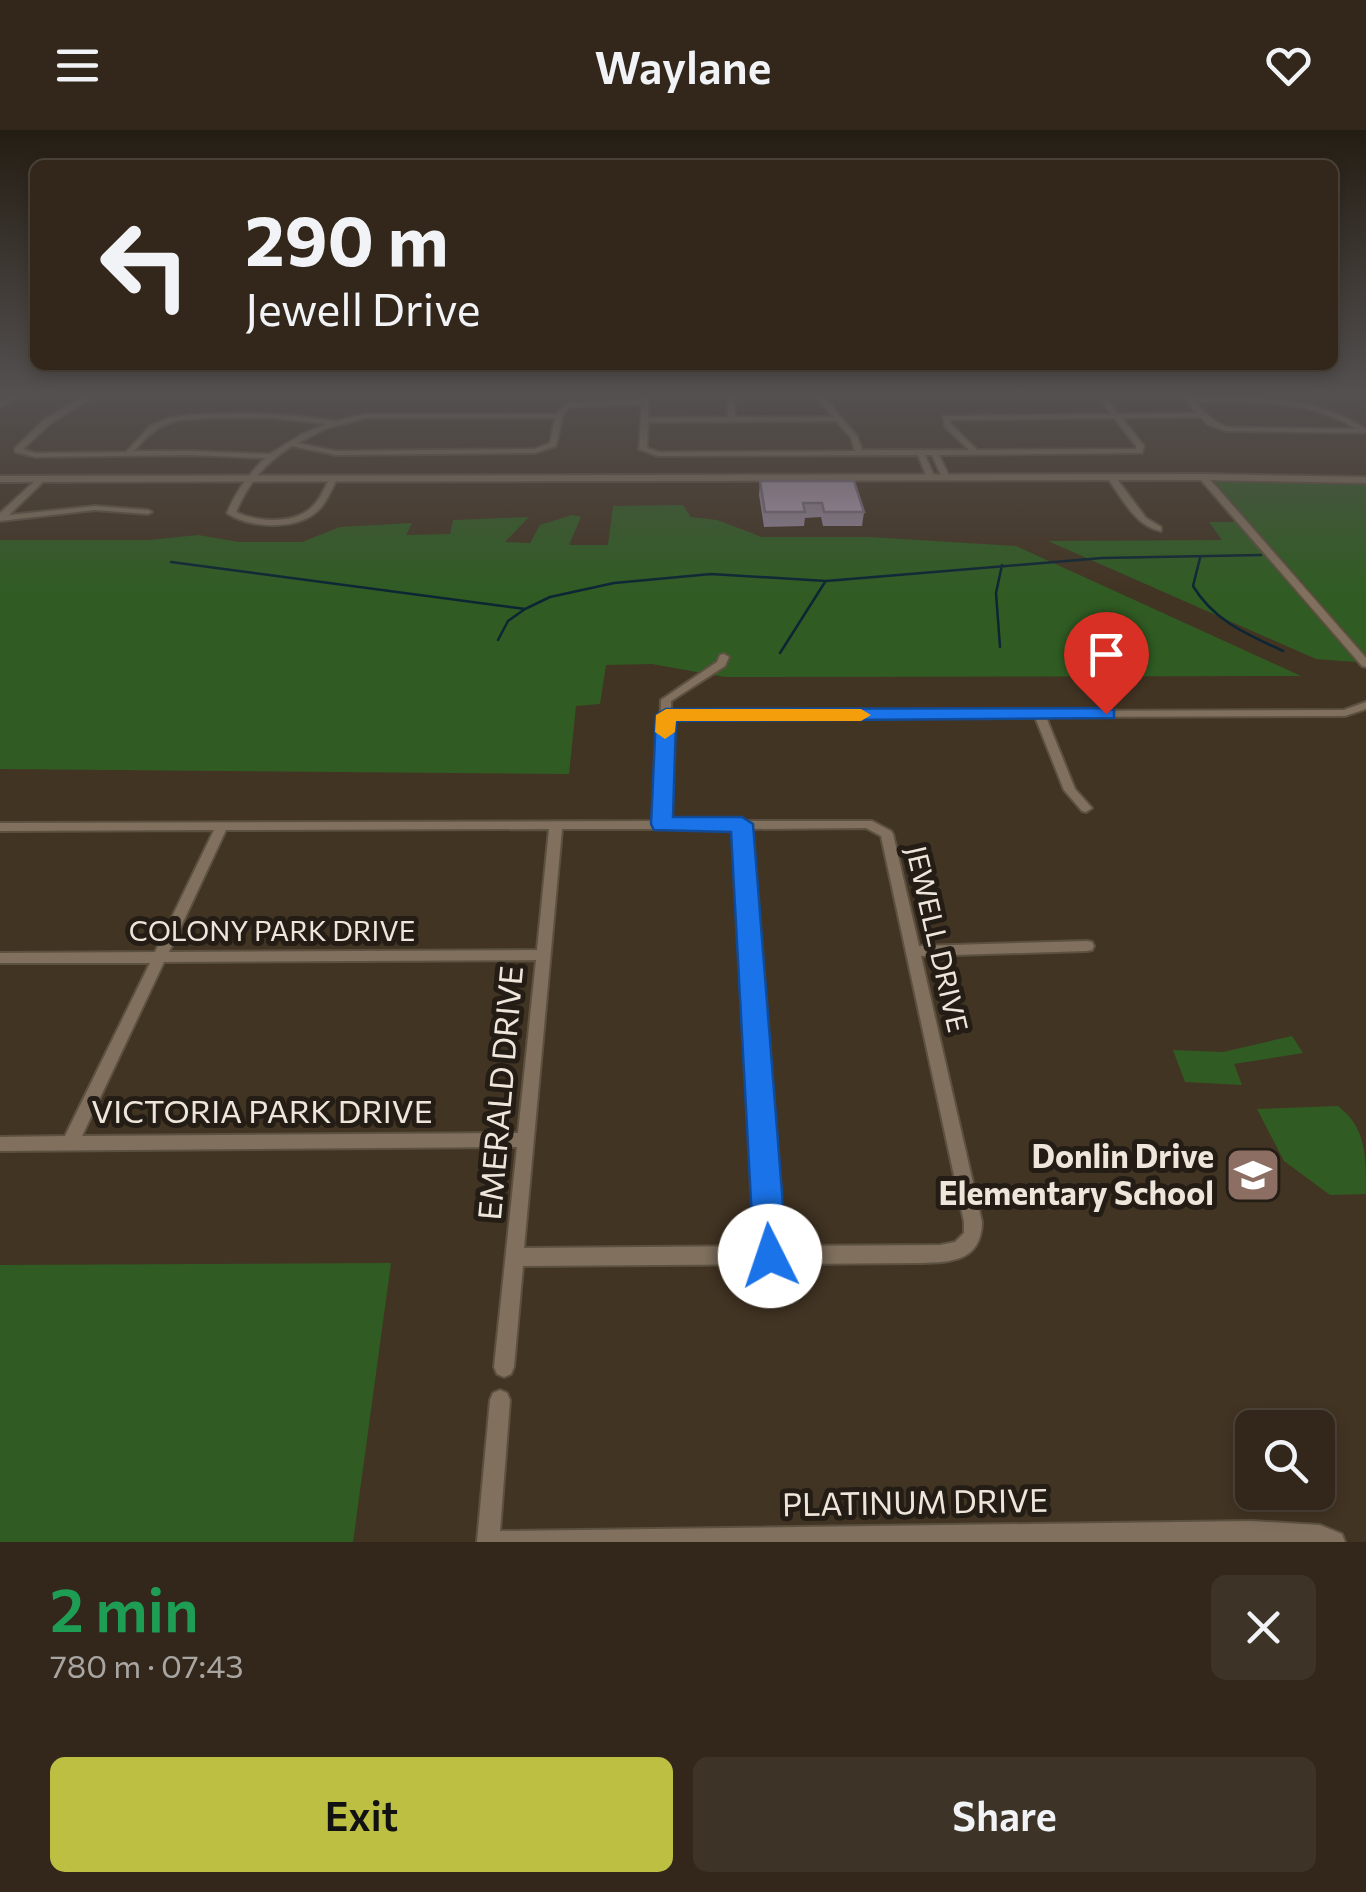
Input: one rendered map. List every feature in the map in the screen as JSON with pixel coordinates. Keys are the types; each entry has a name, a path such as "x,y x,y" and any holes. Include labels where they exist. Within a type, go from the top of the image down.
{"street":[{"path":"266,461 233,506 233,516 258,520 300,518 318,506 333,480"},
{"path":"924,461 931,478"},
{"path":"938,461 946,478"},
{"path":"1110,476 1143,520 1158,529"},
{"path":"1203,476 1366,664"},
{"path":"0,479 1203,476 1366,480"},
{"path":"0,518 40,480"},
{"path":"0,518 94,508 148,512"},
{"path":"662,824 669,695 721,664 724,657"},
{"path":"666,715 1345,713 1366,705"},
{"path":"1039,714 1070,790 1086,808"},
{"path":"742,824 770,1256"},
{"name":"JEWELL DRIVE","path":"0,827 868,824 880,828 892,843 916,951 973,1222 968,1245 960,1252 516,1257"},
{"path":"70,1144 222,826"},
{"name":"EMERALD DRIVE","path":"504,1366 556,826"},
{"path":"916,951 1087,946"},
{"name":"COLONY PARK DRIVE","path":"0,958 544,954"},
{"name":"VICTORIA PARK DRIVE","path":"0,1144 526,1140"},
{"path":"488,1542 500,1400"},
{"name":"PLATINUM DRIVE","path":"496,1542 1252,1532 1320,1536 1334,1542"}],"green space":[{"path":"1214,481 1366,485 1366,655"},
{"path":"683,505 691,517 717,520 762,537 870,537 1016,546 1301,676 725,677 652,664 606,665 600,704 576,706 569,774 0,769 0,540 150,540 198,535 239,542 302,542 340,527 412,523 406,535 450,534 453,520 529,517 505,542 530,543 540,525 572,515 581,517 569,545 608,545 613,506"},
{"path":"1209,522 1235,522 1356,662 1316,659 1048,541 1222,540"},
{"path":"1292,1036 1303,1053 1234,1064 1242,1085 1185,1082 1173,1050 1223,1052"},
{"path":"1338,1106 1359,1133 1366,1166 1366,1194 1330,1195 1284,1161 1257,1109"},
{"path":"391,1263 353,1542 0,1542 0,1265"}],"building":[{"path":"760,481 854,481 864,512 824,512 822,503 803,503 805,512 765,512"}],"waterway":[{"path":"1002,566 1102,558 1261,555"},
{"path":"1200,558 1193,586 1201,598 1232,625 1283,651"},
{"path":"171,562 525,609"},
{"path":"525,609 550,597 614,583 711,574 826,581 1002,566"},
{"path":"1000,647 996,593 1002,566"},
{"path":"780,653 825,582"},
{"path":"498,640 508,621 525,609"}],"slow traffic":[{"path":"665,732 666,715 861,715"}],"place":[{"name":"Donlin Drive Elementary School","path":"1253,1175"}],"route":[{"path":"770,1256 742,824 662,824 666,715 1106,714"}]}
